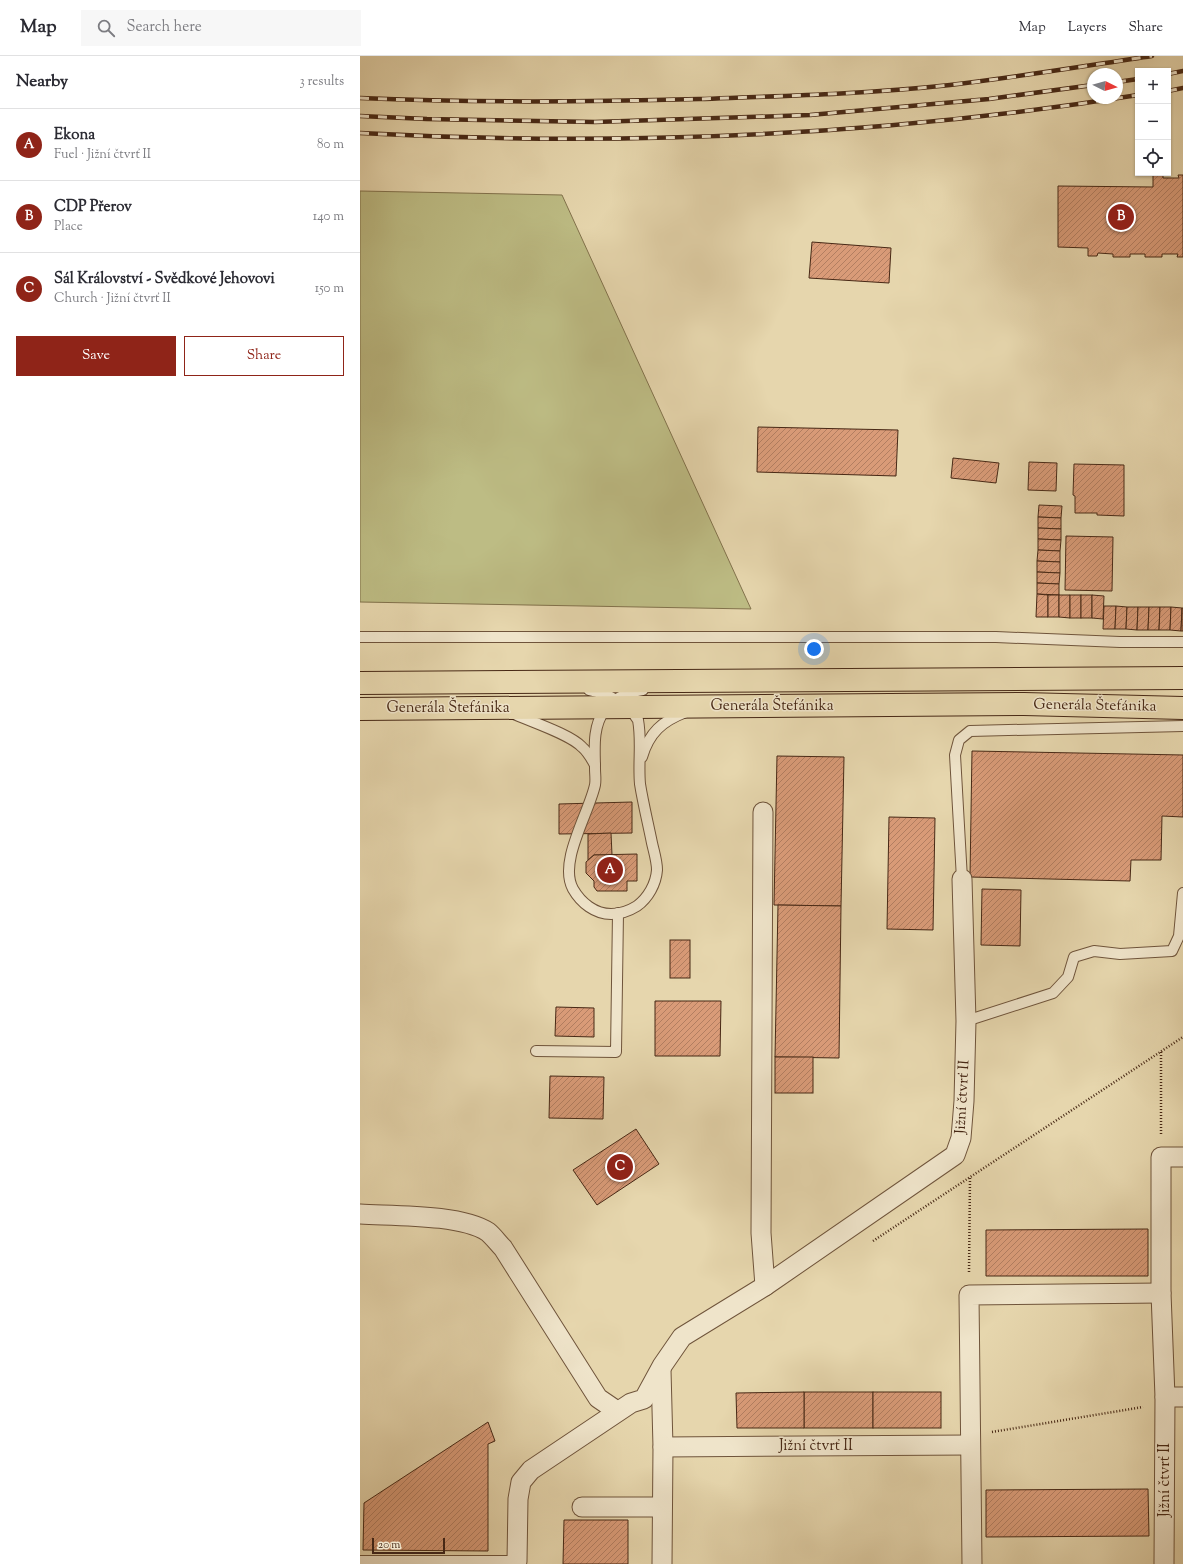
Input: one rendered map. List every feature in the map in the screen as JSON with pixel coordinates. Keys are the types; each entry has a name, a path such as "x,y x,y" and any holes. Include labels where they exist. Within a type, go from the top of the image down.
{"main road":[{"name":"Generála Štefánika","path":"360,683 1183,678"},
{"name":"Generála Štefánika","path":"360,709 616,705 705,706 1024,704 1183,708"}],"street":[{"path":"763,812 761,1233 764,1286"},
{"name":"Jižní čtvrť II","path":"517,1561 518,1499 521,1482 531,1470 630,1402 644,1399 662,1366 682,1337 764,1286 955,1155 961,1138 963,1116 966,1021 962,879"},
{"path":"1161,1158 1183,1157"},
{"name":"Jižní čtvrť II","path":"1161,1158 1160,1293 1171,1399 1164,1564"},
{"path":"360,1214 450,1219 488,1232 503,1248 598,1398 617,1411"},
{"path":"972,1564 969,1295 1160,1293"},
{"path":"662,1366 662,1564"},
{"name":"Jižní čtvrť II","path":"663,1447 970,1440"},
{"path":"582,1507 662,1507"}],"lane":[{"path":"360,637 996,637 1120,642 1183,642"},
{"path":"499,682 577,688 599,692 616,705 634,714 638,720 640,783 656,862 655,879 651,891 643,901 631,910 618,913 600,912 580,900 572,888 568,873 570,857 595,784 594,745 598,724 604,711 616,705 626,694 638,690 705,681"},
{"path":"640,765 649,739 658,728 673,718 705,706"},
{"path":"499,708 569,738 581,745 589,754 595,766"},
{"path":"962,879 954,755 959,740 970,731 1183,726"},
{"path":"966,1021 1053,993 1068,977 1074,956 1094,951 1120,954 1172,951 1179,936 1183,893"},
{"path":"536,1051 616,1052 618,913"},
{"path":"360,1561 517,1561"}],"path":[{"path":"871,1242 1183,1037"},
{"path":"1161,1052 1161,1158"},
{"path":"969,1295 970,1177"},
{"path":"970,1440 1171,1399"}],"shaded area":[{"path":"360,191 562,195 751,609 360,602"}],"building":[{"path":"1178,175 1183,175 1183,257 1177,257 1178,254 1162,254 1162,257 1145,257 1145,254 1130,254 1130,257 1113,257 1113,254 1098,253 1097,256 1088,256 1088,248 1058,247 1058,186 1153,187 1153,176 1163,176 1163,178 1179,178"},
{"path":"812,242 891,248 889,283 809,278"},
{"path":"758,427 898,430 896,476 757,472"},
{"path":"953,458 999,463 996,483 951,478"},
{"path":"1029,462 1057,463 1056,491 1028,490"},
{"path":"1074,464 1124,465 1124,516 1097,515 1097,513 1075,513 1075,496 1073,495"},
{"path":"1039,505 1062,506 1061,518 1038,517"},
{"path":"1038,517 1061,518 1061,529 1038,528"},
{"path":"1038,528 1061,529 1061,540 1038,539"},
{"path":"1066,536 1113,537 1112,591 1065,590"},
{"path":"1038,539 1061,540 1060,551 1038,550"},
{"path":"1038,550 1060,551 1060,562 1037,561"},
{"path":"1037,561 1060,562 1060,573 1037,572"},
{"path":"1037,572 1060,573 1059,584 1037,583"},
{"path":"1037,583 1059,584 1059,595 1037,594"},
{"path":"1037,594 1048,595 1048,617 1036,617"},
{"path":"1048,595 1059,595 1059,617 1048,617"},
{"path":"1059,595 1070,595 1070,618 1059,617"},
{"path":"1070,595 1081,595 1081,618 1070,618"},
{"path":"1081,595 1092,595 1092,618 1081,618"},
{"path":"1092,595 1104,596 1103,619 1092,618"},
{"path":"1104,606 1116,606 1115,629 1103,629"},
{"path":"1116,606 1127,607 1126,629 1115,629"},
{"path":"1127,607 1138,607 1137,630 1126,629"},
{"path":"1138,607 1149,607 1148,630 1137,630"},
{"path":"1149,607 1160,607 1159,630 1148,630"},
{"path":"1160,607 1171,607 1170,630 1159,630"},
{"path":"1171,607 1182,608 1181,631 1170,630"},
{"path":"1182,608 1183,631 1181,631"},
{"path":"972,751 1183,755 1183,817 1162,816 1161,860 1131,860 1130,881 970,877"},
{"path":"777,756 844,757 841,906 774,905"},
{"path":"632,802 632,833 559,834 559,804"},
{"path":"889,817 935,818 933,930 887,929"},
{"path":"611,833 612,855 594,855 588,860 588,834"},
{"path":"637,854 637,881 627,881 627,891 597,891 594,887 594,881 586,873 586,862 594,855"},
{"path":"982,889 1021,890 1020,946 981,945"},
{"path":"778,905 841,906 839,1058 775,1057"},
{"path":"670,940 690,940 690,978 670,978"},
{"path":"655,1001 721,1001 720,1056 655,1056"},
{"path":"556,1007 594,1008 594,1037 555,1036"},
{"path":"775,1057 813,1057 813,1093 775,1093"},
{"path":"550,1076 604,1077 603,1119 549,1118"},
{"path":"636,1129 659,1164 597,1205 573,1170"},
{"path":"1148,1229 1148,1276 986,1276 986,1230"},
{"path":"804,1392 873,1392 873,1428 804,1428"},
{"path":"804,1392 804,1428 737,1428 736,1393"},
{"path":"873,1392 941,1392 941,1428 873,1428"},
{"path":"488,1422 495,1441 488,1444 488,1551 363,1550 364,1503"},
{"path":"1148,1489 1149,1536 986,1537 986,1490"},
{"path":"564,1520 628,1520 628,1564 563,1564"}],"railway":[{"path":"360,98 445,101 572,101 699,99 856,93 975,82 1152,56"},
{"path":"1171,73 1183,71"},
{"path":"1123,81 1135,79"},
{"path":"360,116 427,119 595,122 810,115 989,99 1087,86"},
{"path":"1171,90 1183,88"},
{"path":"360,133 555,139 750,135 847,129 945,120 1041,109 1135,95"}],"place":[{"name":"CDP Přerov","path":"1121,217"},
{"name":"Ekona","path":"610,870"},
{"name":"Sál Království - Svědkové Jehovovi","path":"620,1167"}]}
